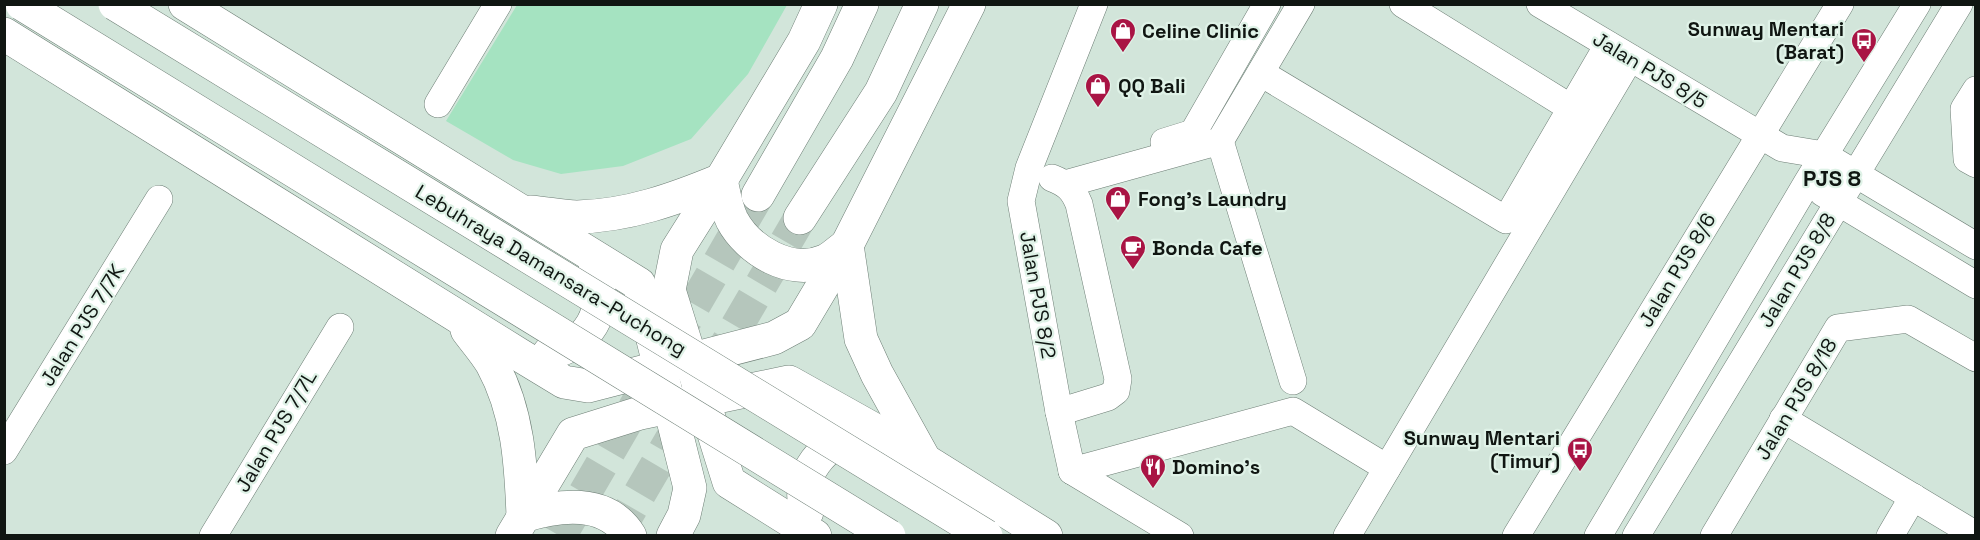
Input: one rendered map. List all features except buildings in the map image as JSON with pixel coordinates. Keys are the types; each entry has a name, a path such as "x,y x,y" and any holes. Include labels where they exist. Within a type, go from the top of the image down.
{"main road":[{"path":"22,4 889,536"},
{"name":"Lebuhraya Damansara–Puchong","path":"115,4 986,536"},
{"path":"185,4 639,284 675,364 702,399 729,482 817,536"},
{"path":"673,536 684,515 690,489 669,407 675,364 669,290 677,250 804,41 821,4"},
{"path":"758,195 837,58 862,4"},
{"path":"800,218 880,92 922,4"},
{"path":"4,34 564,382 588,386 774,338 800,324 847,244 969,4"},
{"path":"520,210 576,217 633,210 682,196 721,180"},
{"path":"721,180 731,218 744,238 762,252 784,263 804,266 825,261 847,244"},
{"path":"847,244 861,339 877,374 926,462"},
{"path":"518,354 541,354 563,350 579,340 591,326 598,310 600,292 595,275 578,246"},
{"path":"457,315 491,363 507,396 517,436 518,526"},
{"path":"518,526 573,434 640,413 789,382 888,438 1046,536"},
{"path":"817,536 806,508 804,495 807,479 818,456 850,436 888,438"},
{"path":"518,526 544,509 565,506 590,508 611,518 630,536"}],"street":[{"path":"438,104 498,4"},
{"name":"Jalan PJS 8/2","path":"1072,471 1059,412 1021,201 1031,161 1094,4"},
{"path":"1031,161 1068,169 1193,133 1267,4"},
{"path":"1065,184 1220,141 1301,4"},
{"path":"1403,4 1571,108"},
{"name":"Jalan PJS 8/5","path":"1540,4 1771,141"},
{"name":"Jalan PJS 8/6","path":"1516,536 1771,141 1840,4"},
{"name":"Jalan PJS 8/8","path":"1598,536 1807,183 1917,4"},
{"name":"Jalan PJS 8/8","path":"1636,536 1959,4"},
{"path":"1261,73 1506,220 1571,108 1619,51"},
{"path":"1347,536 1619,51"},
{"path":"1976,90 1964,109 1967,159 1976,164"},
{"path":"1220,141 1293,381"},
{"path":"1771,141 1824,155 1976,246"},
{"path":"1771,141 1807,183 1976,285"},
{"path":"1031,161 1074,191 1079,204 1118,379 1116,391 1108,397 1059,412"},
{"name":"Jalan PJS 7/7K","path":"4,451 159,200"},
{"name":"Jalan PJS 8/18","path":"1714,536 1838,328 1908,319 1976,358"},
{"name":"Jalan PJS 7/7L","path":"213,536 340,327"},
{"path":"1072,471 1293,411 1387,468"},
{"path":"1783,419 1976,535"},
{"path":"1072,471 1180,536"},
{"path":"1890,536 1913,497"}],"green space":[{"path":"517,5 787,5 748,74 691,139 623,166 561,174 513,160 446,121"}],"tunnel":[{"path":"670,347 758,195"},
{"path":"712,369 800,218"},
{"path":"560,536 639,400"},
{"path":"615,536 686,414"}],"place":[{"name":"Celine Clinic","path":"1123,54"},
{"name":"Sunway Mentari (Barat)","path":"1864,64"},
{"name":"QQ Bali","path":"1098,109"},
{"name":"Fong’s Laundry","path":"1118,222"},
{"name":"Bonda Cafe","path":"1133,271"},
{"name":"Sunway Mentari (Timur)","path":"1580,473"},
{"name":"Domino's","path":"1153,490"}],"district":[{"name":"PJS 8","path":"1832,178"}]}
